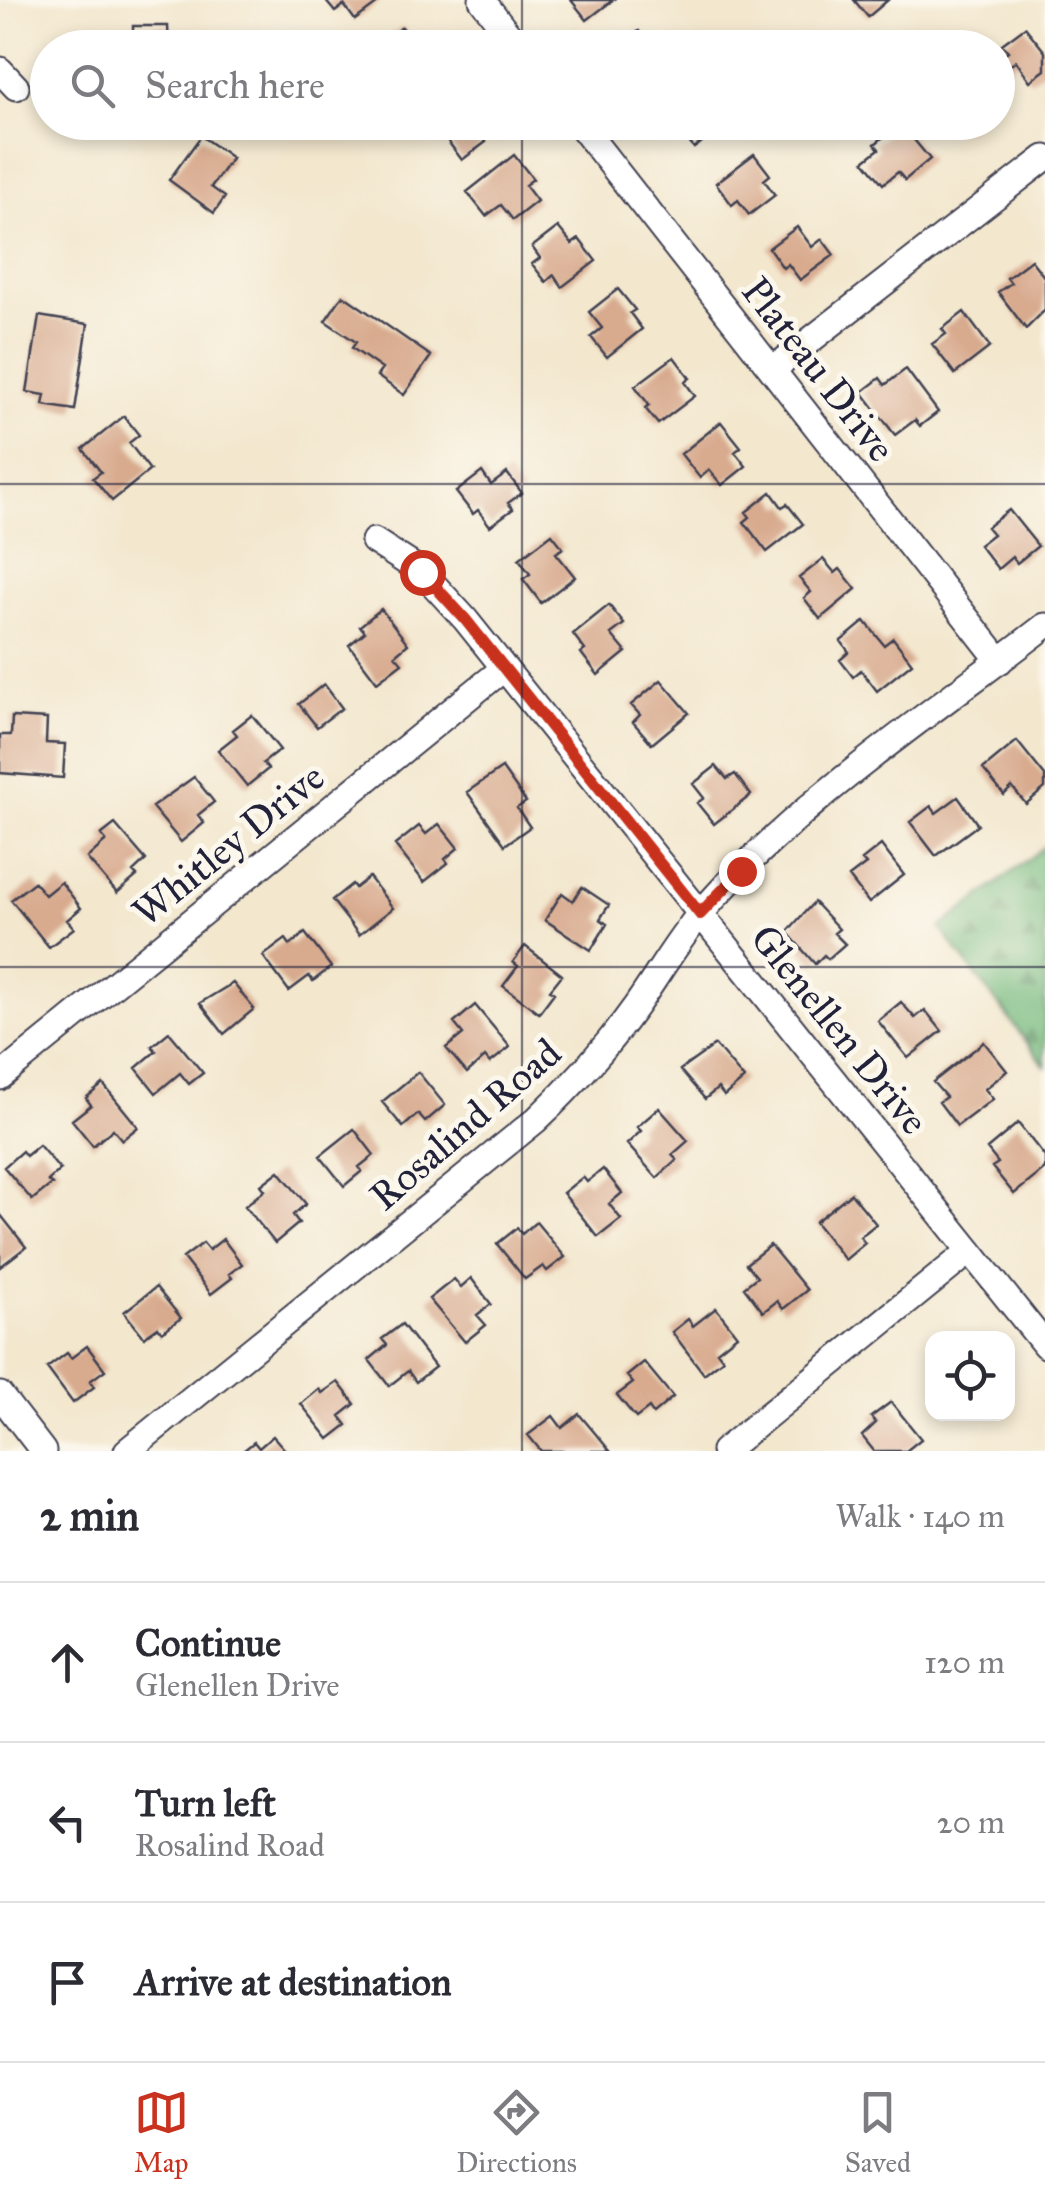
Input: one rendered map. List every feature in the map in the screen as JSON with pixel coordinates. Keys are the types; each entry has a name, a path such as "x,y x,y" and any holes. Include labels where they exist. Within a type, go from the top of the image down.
{"street":[{"path":"482,0 506,30"},
{"name":"Plateau Drive","path":"592,140 1000,661"},
{"path":"772,370 1045,158"},
{"name":"Glenellen Drive","path":"374,541 422,572 465,619 1045,1345"},
{"name":"Rosalind Road","path":"127,1451 536,1120 574,1084 610,1041 700,914 741,871 824,796 1045,626"},
{"name":"Whitley Drive","path":"0,1077 504,669"},
{"path":"724,1451 970,1251"},
{"path":"0,1395 43,1451"}],"green space":[{"path":"1045,846 1045,1066 940,928"}],"building":[{"path":"325,0 382,0 355,20 344,5 335,12"},
{"path":"571,0 613,0 587,20"},
{"path":"854,0 888,0 868,17"},
{"path":"133,26 168,26 168,30 133,30"},
{"path":"1025,27 1045,52 1045,70 1030,81 1015,62 1015,34"},
{"path":"198,140 207,140 232,158 211,187 225,197 214,213 169,180"},
{"path":"447,140 485,140 486,142 462,160"},
{"path":"687,140 705,140 694,148"},
{"path":"880,140 914,140 930,159 905,180 898,172 883,184 864,161 879,149 875,144"},
{"path":"754,154 770,175 764,180 775,195 749,215 738,200 732,205 716,183"},
{"path":"514,155 533,179 525,185 537,201 513,220 501,205 486,216 467,192"},
{"path":"558,227 572,244 579,239 596,261 562,287 554,275 546,282 532,264 540,258 532,247"},
{"path":"797,227 812,247 822,239 834,255 800,280 788,264 783,268 769,248"},
{"path":"1031,260 1045,278 1045,310 1026,329 998,292 1011,283 1007,278"},
{"path":"618,289 635,310 630,313 642,329 607,357 591,337 602,328 589,312"},
{"path":"343,295 431,356 404,395 377,376 382,369 352,348 356,342 325,321"},
{"path":"964,312 990,347 955,374 932,344 946,334 942,329"},
{"path":"39,316 88,324 75,410 43,405 45,395 27,392"},
{"path":"674,357 690,378 685,382 695,396 658,424 635,386"},
{"path":"906,369 938,412 920,426 915,420 895,435 862,392 880,378 885,385"},
{"path":"124,416 139,435 129,443 150,470 112,501 93,478 101,472 83,449"},
{"path":"721,422 741,447 735,452 746,466 722,485 709,470 700,478 681,454"},
{"path":"482,472 491,485 507,473 522,493 508,503 513,509 490,526 478,510 473,514 456,492"},
{"path":"771,492 803,524 767,552 744,522 750,517 746,512"},
{"path":"1009,510 1038,546 1017,563 1012,557 998,569 979,545 993,534 987,527"},
{"path":"552,534 563,548 556,553 575,577 541,603 523,579 530,574 519,559"},
{"path":"823,559 835,573 840,569 856,589 820,619 804,598 811,592 799,578"},
{"path":"609,605 624,624 611,634 626,652 598,675 581,653 585,650 573,634"},
{"path":"381,609 408,644 395,655 402,663 377,682 349,645 365,632 360,626"},
{"path":"865,621 884,645 893,638 912,663 877,691 861,670 853,677 840,660 849,652 841,641"},
{"path":"661,680 689,713 652,744 633,722 640,715 631,705"},
{"path":"324,684 342,708 317,727 299,704"},
{"path":"252,715 280,750 263,763 268,769 247,786 218,750 237,735 233,730"},
{"path":"12,717 47,719 46,743 65,744 63,778 0,773 0,735 11,735"},
{"path":"1017,741 1045,776 1045,788 1026,804 1012,787 1004,795 983,769"},
{"path":"716,766 727,779 735,774 751,795 714,824 697,803 704,798 693,784"},
{"path":"502,768 526,802 517,808 530,827 505,845 467,792"},
{"path":"194,777 214,802 198,815 204,823 181,842 152,807"},
{"path":"958,797 978,825 936,856 910,822 931,806 936,813"},
{"path":"115,824 146,860 133,872 137,876 117,893 87,858 106,841 101,835"},
{"path":"439,824 458,848 445,859 448,863 424,882 395,845 419,826 426,834"},
{"path":"881,845 904,875 869,903 849,877"},
{"path":"369,877 393,908 359,935 332,900 352,884 355,888"},
{"path":"34,882 45,895 61,882 81,908 67,920 74,928 49,947 11,900"},
{"path":"582,887 609,905 600,919 607,924 591,950 545,920 562,893 573,901"},
{"path":"814,902 839,929 834,933 845,944 828,959 824,955 815,964 787,932"},
{"path":"305,933 331,967 313,981 309,976 289,991 263,956 286,939 290,945"},
{"path":"525,946 562,975 539,1013 503,986 518,966 513,962"},
{"path":"233,983 254,1009 224,1034 200,1003"},
{"path":"901,1002 915,1018 925,1010 942,1031 908,1058 878,1021"},
{"path":"475,1005 510,1047 490,1063 485,1057 467,1073 446,1048 463,1034 454,1023"},
{"path":"169,1032 203,1073 189,1084 180,1073 156,1093 136,1068 156,1051 152,1046"},
{"path":"984,1042 1007,1071 985,1089 993,1099 957,1126 939,1102 946,1097 933,1082"},
{"path":"715,1045 744,1079 724,1096 718,1088 705,1099 680,1070"},
{"path":"418,1072 445,1105 425,1122 418,1114 403,1127 382,1102"},
{"path":"103,1084 138,1127 122,1140 113,1129 93,1146 72,1120 91,1105 86,1098"},
{"path":"659,1108 688,1141 672,1155 677,1160 657,1178 627,1144 641,1131 637,1127"},
{"path":"1018,1123 1045,1157 1045,1169 1014,1194 992,1167 998,1163 987,1149"},
{"path":"354,1129 374,1155 344,1186 320,1156"},
{"path":"39,1145 60,1170 48,1181 52,1184 32,1200 4,1167 22,1151 26,1156"},
{"path":"603,1169 622,1193 609,1204 621,1219 598,1237 563,1193 583,1177 587,1182"},
{"path":"279,1171 306,1204 293,1215 299,1223 275,1243 245,1206 265,1190 261,1185"},
{"path":"851,1193 876,1224 860,1237 865,1243 845,1260 815,1222"},
{"path":"0,1214 26,1247 0,1267"},
{"path":"536,1222 565,1257 547,1271 543,1266 525,1279 497,1244 517,1228 522,1234"},
{"path":"223,1239 242,1264 229,1274 232,1278 211,1294 183,1258 203,1243 209,1250"},
{"path":"770,1245 807,1290 783,1309 777,1301 763,1312 744,1287 757,1277 746,1264"},
{"path":"471,1278 491,1304 477,1315 486,1325 465,1342 429,1299 454,1279 461,1287"},
{"path":"156,1287 181,1318 162,1332 158,1327 144,1337 124,1312"},
{"path":"716,1308 737,1335 717,1351 723,1359 704,1374 672,1332 688,1319 693,1326"},
{"path":"402,1324 435,1367 416,1382 408,1371 389,1386 369,1360 387,1345 382,1339"},
{"path":"87,1346 105,1370 90,1381 94,1387 73,1403 47,1368 67,1353 71,1358"},
{"path":"644,1362 673,1397 653,1414 649,1408 636,1418 617,1395 633,1383 627,1376"},
{"path":"338,1382 355,1404 340,1416 347,1425 329,1439 301,1404 319,1389 322,1393"},
{"path":"891,1402 921,1439 906,1451 874,1451 862,1436 876,1423 871,1417"},
{"path":"579,1414 610,1451 541,1451 528,1435 553,1416 562,1428"},
{"path":"273,1436 286,1451 243,1451 254,1442 259,1448"}],"route":[{"path":"422,572 465,619 700,914 741,871"}]}
